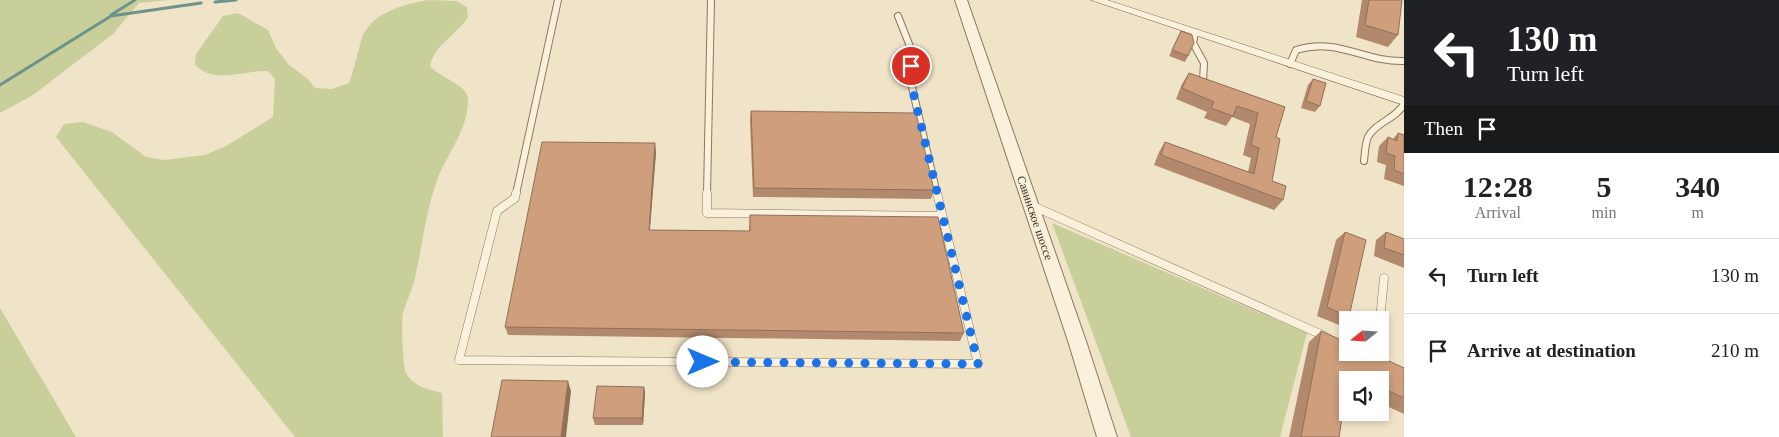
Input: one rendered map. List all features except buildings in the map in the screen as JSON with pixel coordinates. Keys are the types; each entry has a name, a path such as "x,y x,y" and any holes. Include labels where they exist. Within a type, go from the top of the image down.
{"street":[{"name":"Савинское шоссе","path":"961,0 1078,344 1107,437"},
{"path":"1096,0 1404,102"}],"lane":[{"path":"558,0 515,198 497,211 459,360 978,364 911,83 911,49 898,16"},
{"path":"711,0 707,213 942,216"},
{"path":"1195,33 1193,43 1204,63 1203,81"},
{"path":"1290,64 1292,53 1296,50 1324,43 1388,61 1404,61"},
{"path":"1364,162 1368,138 1372,132 1396,115 1404,102"},
{"path":"1030,204 1338,342"},
{"path":"1381,311 1384,278"}],"green space":[{"path":"0,0 169,0 139,3 113,34 33,95 0,113"},
{"path":"428,0 456,1 467,7 468,17 436,52 430,66 463,89 468,99 467,110 457,141 441,170 433,192 415,278 402,318 403,353 406,373 417,384 442,393 443,437 295,437 56,137 64,124 83,122 112,132 146,157 164,160 205,155 226,146 273,117 275,79 268,71 220,75 203,71 195,65 196,54 223,16 238,13 268,30 276,48 289,65 308,79 315,88 332,89 349,83 361,41 371,23 397,8"},
{"path":"1052,223 1307,333 1280,437 1131,437"},
{"path":"0,308 76,437 0,437"}],"waterway":[{"path":"111,15 135,0"},
{"path":"215,2 236,0"},
{"path":"0,85 111,16 201,3"}],"route":[{"path":"703,362 978,364 911,83 911,66"}]}
